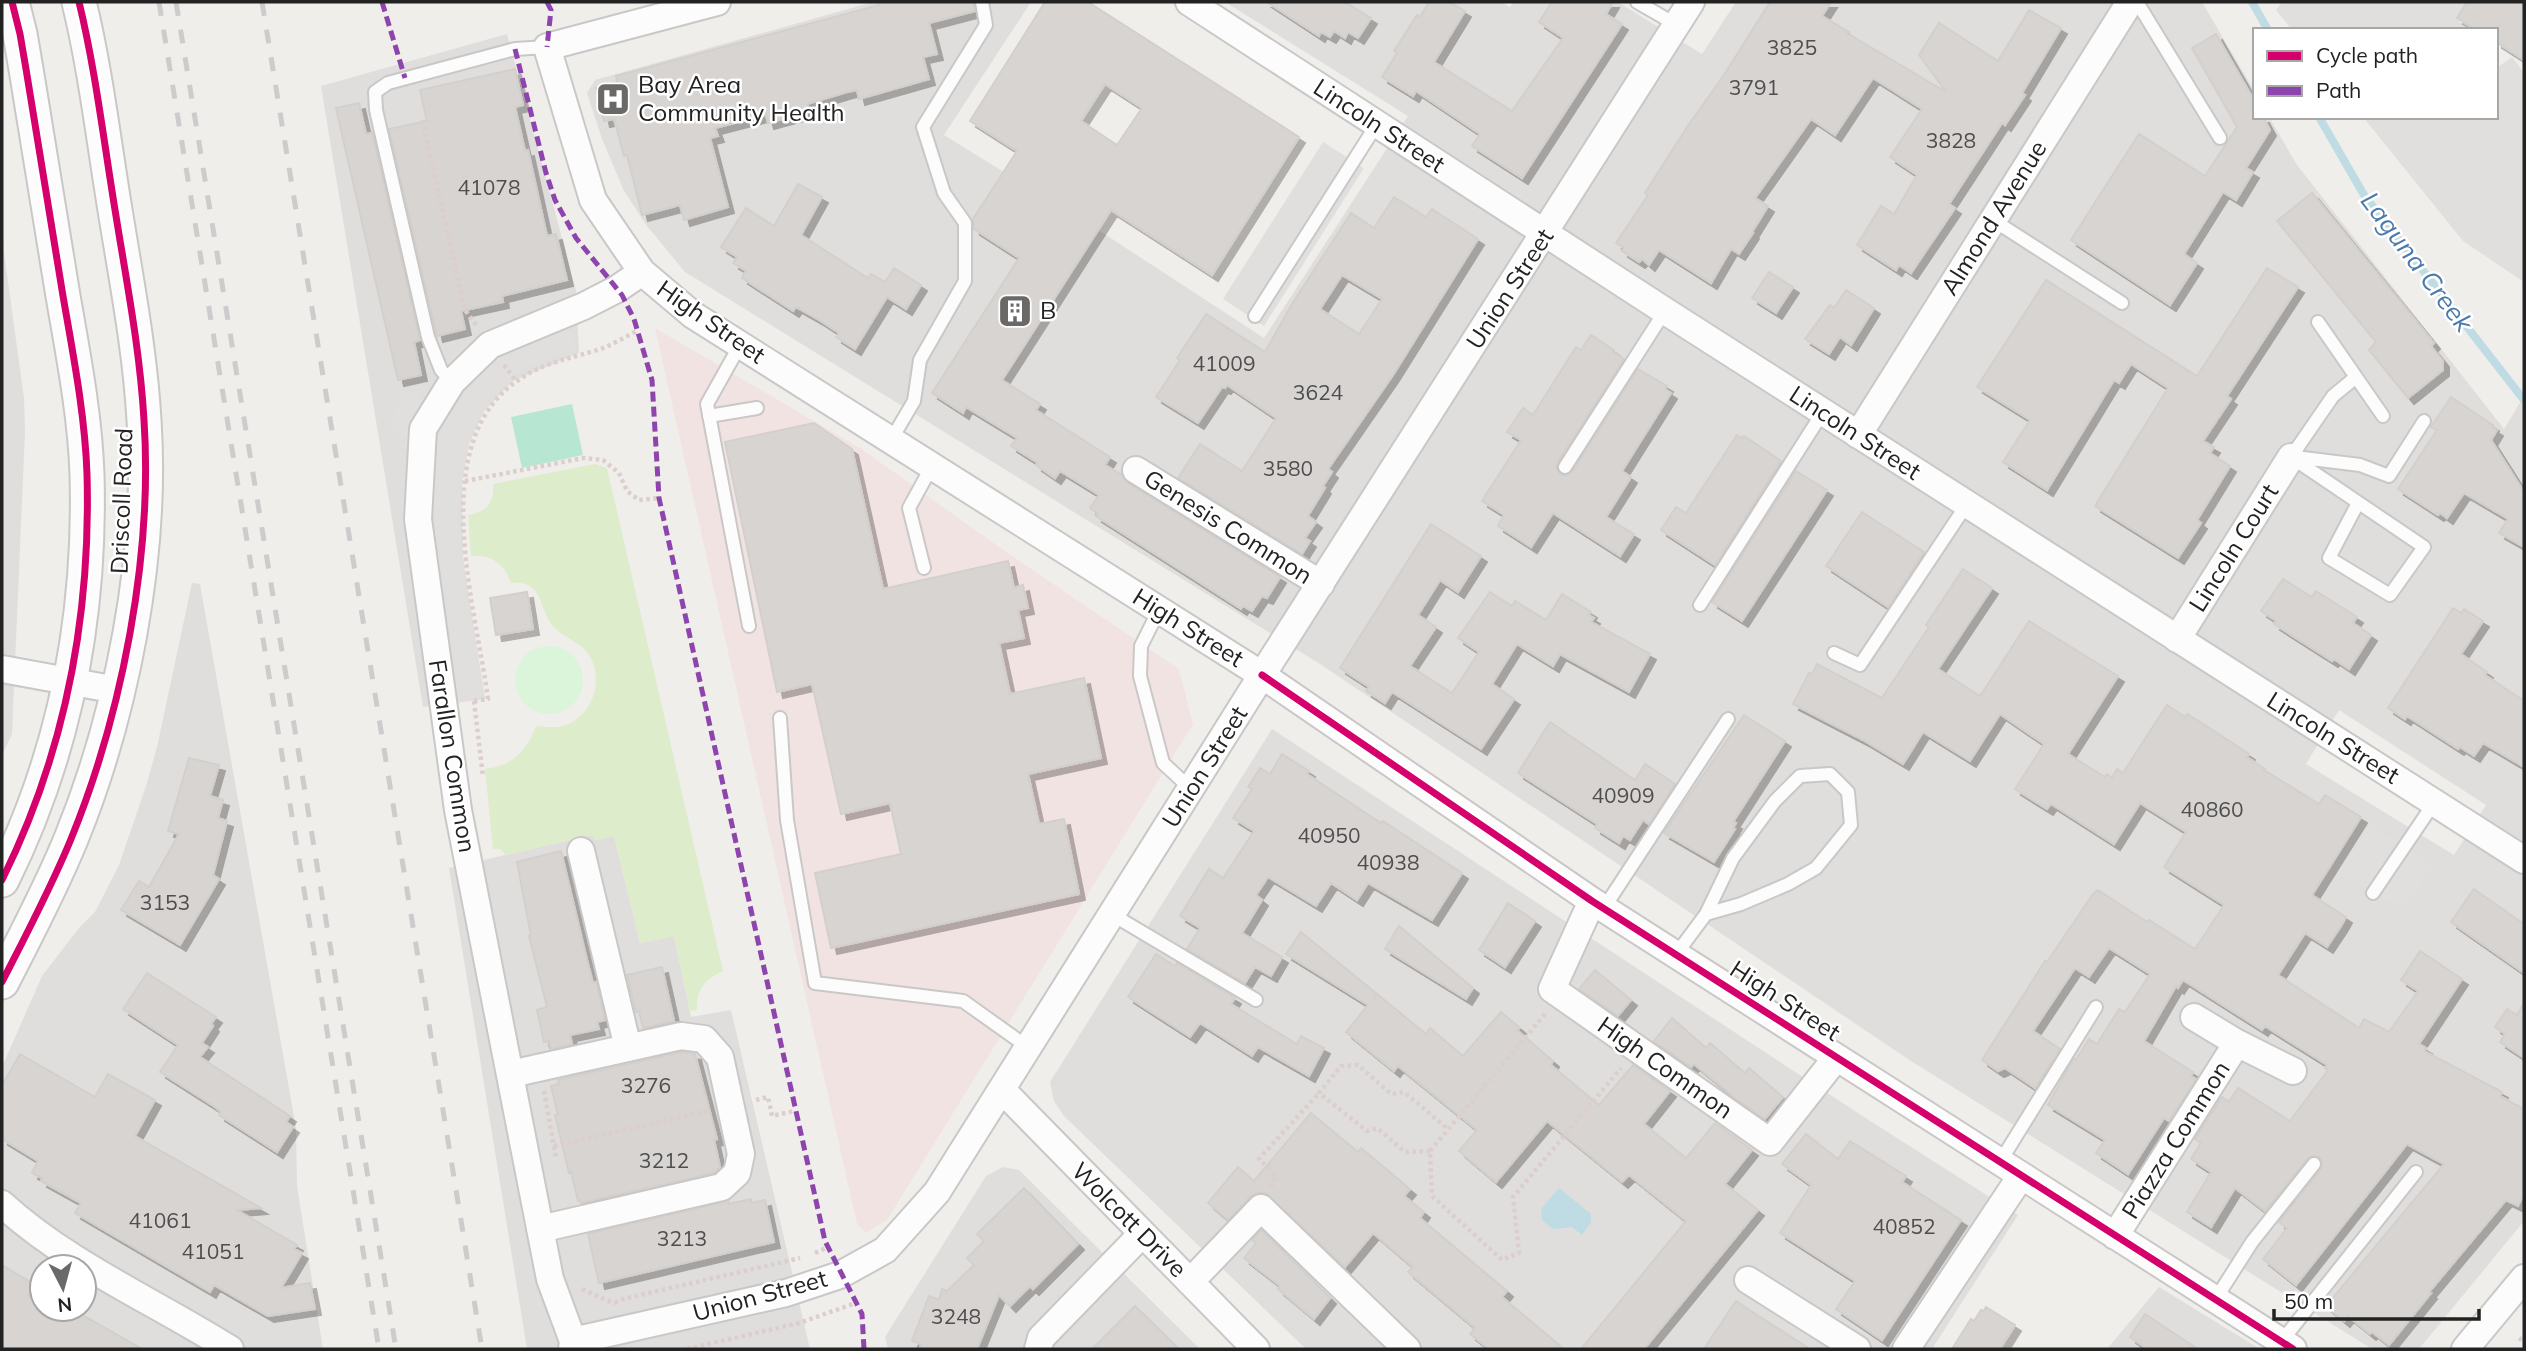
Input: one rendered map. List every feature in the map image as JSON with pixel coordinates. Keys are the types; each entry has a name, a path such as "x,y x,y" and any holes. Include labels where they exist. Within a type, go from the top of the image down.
{"street":[{"name":"Driscoll Road","path":"2,880 29,823 62,726 71,682 84,577 87,472 73,356 20,34 12,2"},
{"name":"Driscoll Road","path":"2,982 52,884 72,837 103,744 117,691 139,579 145,528 144,421 136,346 96,91 79,2"},
{"path":"547,47 717,2"},
{"name":"Lincoln Street","path":"1189,2 1545,234 2524,860"},
{"name":"Union Street","path":"573,1345 627,1328 786,1293 840,1275 885,1250 937,1192 1003,1091 1262,675 1691,2"},
{"name":"Almond Avenue","path":"1858,435 2130,2"},
{"name":"High Street","path":"547,47 593,200 642,272 693,315 1262,675 1599,904 2287,1345"},
{"name":"Farallon Common","path":"573,1345 550,1279 457,810 418,519 423,429 452,382 490,345 584,306 642,272"},
{"name":"Lincoln Court","path":"2177,639 2291,457"},
{"name":"Genesis Common","path":"1136,470 1321,584"},
{"path":"2,669 117,691"},
{"path":"581,851 628,1048"},
{"path":"1561,995 1552,989 1599,904"},
{"name":"High Common","path":"1561,995 1770,1142 1836,1058"},
{"path":"2194,1017 2237,1044 2293,1071"},
{"path":"511,1074 681,1037 705,1039 720,1057 741,1154 737,1173 722,1187 540,1229"},
{"name":"Piazza Common","path":"2115,1236 2237,1044"},
{"name":"Wolcott Drive","path":"1003,1091 1256,1349"},
{"path":"1906,1349 2010,1169"},
{"path":"2,1203 71,1257 230,1349"},
{"path":"1190,1282 1261,1208 1407,1349"},
{"path":"1038,1349 1041,1338 1142,1234"},
{"path":"2465,1349 2524,1278"},
{"path":"1748,1280 1857,1349"}],"lane":[{"path":"891,440 914,401 920,360 965,281 965,223 944,193 923,127 986,25 982,2"},
{"path":"1637,2 1676,25"},
{"path":"2137,2 2220,138"},
{"path":"452,382 441,370 428,337 376,110 376,92 388,83 515,49 547,47"},
{"path":"1255,316 1377,124"},
{"path":"1993,220 2122,303"},
{"path":"1565,467 1665,311"},
{"path":"2318,322 2383,416"},
{"path":"740,345 707,404 749,626"},
{"path":"2291,457 2333,396 2356,377"},
{"path":"709,416 757,408"},
{"path":"1700,605 1822,412"},
{"path":"2291,457 2360,465 2389,476 2424,421"},
{"path":"2291,457 2424,547 2390,595 2329,558 2358,503"},
{"path":"924,568 909,508 932,466"},
{"path":"1834,653 1860,665 1966,504"},
{"path":"1159,610 1140,646 1140,676 1163,763 1191,790"},
{"path":"780,718 787,820 816,983 963,1001 1029,1049"},
{"path":"1599,904 1728,719"},
{"path":"1677,953 1706,914 1733,858 1775,801 1800,776 1830,774 1848,792 1852,825 1816,868 1788,884 1741,904 1706,914"},
{"path":"2373,893 2434,803"},
{"path":"1113,915 1256,1000"},
{"path":"2010,1169 2096,1007"},
{"path":"2215,1300 2252,1242 2314,1164"},
{"path":"2287,1345 2416,1172"}],"path":[{"path":"422,120 465,310 482,332"},
{"path":"443,705 488,699 465,536 463,503 471,445 479,424 493,403 516,381 538,367 594,351 637,331"},
{"path":"501,361 516,381"},
{"path":"465,481 584,458 603,460 619,473 627,491 639,500 659,498"},
{"path":"474,701 483,782"},
{"path":"1561,995 1430,1151 1432,1196 1502,1260 1519,1253 1513,1197 1637,1049"},
{"path":"1261,1208 1276,1176 1259,1158 1341,1066 1358,1065 1391,1094 1404,1092 1448,1129"},
{"path":"539,1067 558,1171"},
{"path":"1319,1093 1367,1131 1377,1128 1405,1152 1430,1151"},
{"path":"554,1146 768,1097 772,1116 794,1111"},
{"path":"615,1303 807,1256 828,1247"},
{"path":"577,1283 582,1289 615,1303 627,1328"},
{"path":"687,1349 799,1323 856,1303"}],"shaded area":[{"path":"873,2 1031,2 944,135 1106,235 1264,338 1408,116 1225,2 1501,2 1510,7 1514,2 1618,2 1702,54 1736,2 2202,2 2253,89 2253,119 2270,119 2297,165 2504,429 2524,396 2524,1221 2419,1349 2372,1349 1911,1061 1320,664 685,272 647,226 624,191 602,139 587,93 595,80","holes":["2339,710 2486,805 2454,855 2306,764"]},
{"path":"2282,2 2467,2 2457,18 2465,28 2290,28 2276,10"},
{"path":"507,34 576,290 579,353 513,381 484,411 469,444 462,482 463,558 485,699 423,707 321,86"},
{"path":"2512,57 2524,73 2524,282 2463,241 2365,119 2498,119 2498,67"},
{"path":"1323,142 1364,168 1264,326 1223,299"},
{"path":"2,238 24,398 25,431 12,734 2,755"},
{"path":"562,300 577,351 548,358 524,370 503,386 483,410 464,459 458,515 461,555 484,698 433,704 413,441 389,432 403,390 428,398 458,347 488,331"},
{"path":"655,328 860,448 1009,554 1179,669 1193,724 887,1220 866,1233 857,1224"},
{"path":"192,583 200,584 296,1128 297,1186 323,1349 2,1349 2,1067 42,976 79,928 95,912 119,865 157,747"},
{"path":"1272,729 2018,1215 1932,1349 1306,1349 1064,1116 1054,1101 1050,1082"},
{"path":"2371,825 2434,865 2404,910 2338,871"},
{"path":"592,835 596,840 614,836 640,943 674,936 691,1017 731,1010 810,1349 527,1349 449,868"},
{"path":"1003,1167 1019,1170 1200,1349 888,1349 885,1337 986,1176"},
{"path":"2159,1287 2260,1349 2107,1349"}],"green space":[{"path":"572,404 583,455 522,468 511,417"},
{"path":"595,464 607,468 723,971 703,986 698,997 697,1010 690,1011 674,936 640,943 614,836 596,840 591,835 506,855 500,849 493,849 485,769 503,765 517,756 528,743 536,726 563,726 582,715 593,697 596,676 589,655 552,625 535,590 529,585 511,583 505,570 496,562 471,556 468,515 480,512 488,505 493,484"},
{"path":"549,646 562,649 573,656 580,667 583,680 580,693 573,704 562,711 549,714 536,711 525,704 518,693 515,680 518,667 525,656 536,649"}],"water":[{"path":"1559,1188 1591,1214 1591,1222 1582,1235 1572,1227 1553,1229 1542,1220 1541,1209"}],"building":[{"path":"878,2 973,2 975,11 929,23 937,54 923,57 929,79 859,99 857,90 847,92 807,104 809,112 768,123 766,115 715,128 718,136 710,138 728,207 684,220 680,205 642,215 627,155 624,156 614,119 604,121 596,88 617,83 616,76 879,5"},
{"path":"1045,2 1088,2 1299,137 1212,275 1111,210 1002,380 1040,404 1036,410 1110,457 1105,465 1122,475 1128,483 1280,577 1267,598 1262,596 1252,611 1243,606 1241,609 1096,516 1098,514 1090,508 1099,495 1060,471 1055,478 1036,465 1038,463 1011,446 1017,438 966,407 963,413 932,393 1019,258 974,229 973,219 1017,151 970,121","holes":["1105,84 1142,108 1117,145 1081,121"]},
{"path":"1267,2 1345,2 1371,18 1358,38 1348,32 1345,38 1334,31 1330,37 1321,32 1319,36"},
{"path":"1429,2 1449,2 1465,11 1434,62 1512,111 1563,38 1539,22 1552,2 1613,2 1606,14 1622,24 1522,178 1472,146 1480,134 1416,91 1413,96 1382,77 1397,53 1394,51 1417,15 1420,17"},
{"path":"1770,2 1831,2 1822,16 1946,92 1919,55 1939,23 1998,61 2029,10 2061,28 2022,93 2025,95 2005,125 2002,123 1949,204 1955,208 1911,273 1899,265 1896,270 1857,245 1881,206 1894,214 1917,175 1890,157 1922,109 1873,78 1835,135 1811,119 1755,198 1768,206 1753,233 1739,254 1731,249 1711,283 1659,250 1649,265 1642,259 1639,262 1622,251 1624,248 1616,243 1648,195 1645,193 1687,127"},
{"path":"2467,2 2524,2 2524,60 2498,43 2498,28 2473,28 2457,18"},
{"path":"2216,34 2253,99 2253,119 2264,119 2270,130 2246,168 2253,172 2236,200 2223,192 2184,254 2197,263 2170,305 2071,240 2139,134 2205,176 2237,127 2192,48"},
{"path":"515,69 523,105 515,107 525,151 528,150 547,236 556,234 567,280 502,296 503,302 461,311 465,329 437,336 389,129 427,121 420,90"},
{"path":"359,103 366,134 372,133 420,340 414,342 421,375 398,380 336,108"},
{"path":"798,184 822,197 801,235 868,278 871,274 885,282 894,268 921,285 906,309 887,297 855,349 836,337 839,333 819,320 796,307 793,311 742,278 746,271 733,263 737,257 721,247 746,208 774,226"},
{"path":"2312,193 2434,343 2431,346 2443,361 2443,370 2408,398 2369,350 2376,342 2277,221"},
{"path":"1394,197 1426,217 1432,209 1478,239 1393,375 1328,469 1332,472 1308,516 1316,522 1305,538 1310,541 1302,554 1178,478 1200,444 1242,471 1276,418 1227,385 1222,387 1198,423 1156,397 1180,360 1177,358 1206,314 1265,352 1292,304 1351,213 1374,228","holes":["1342,275 1382,299 1359,334 1320,309"]},
{"path":"2267,268 2298,287 2227,396 2231,399 2203,441 2214,447 2210,453 2230,466 2197,520 2201,523 2178,558 2095,506 2168,388 2131,364 2119,383 2114,380 2047,490 2003,462 2030,420 1977,387 2046,280 2197,376"},
{"path":"1769,272 1793,287 1776,313 1752,298"},
{"path":"1846,290 1874,308 1851,345 1840,337 1829,354 1805,339 1830,305 1834,308"},
{"path":"1591,335 1624,359 1558,462 1556,467 1560,474 1565,476 1572,472 1638,369 1667,386 1665,389 1671,393 1622,471 1631,477 1606,517 1634,534 1620,556 1553,513 1531,547 1498,526 1504,515 1482,501 1521,440 1507,432 1523,408 1533,415 1576,347 1581,350"},
{"path":"2451,397 2497,430 2491,440 2524,492 2524,547 2499,533 2508,519 2464,493 2447,518 2398,489 2437,430 2431,427"},
{"path":"814,423 852,449 883,589 1008,561 1014,588 1023,585 1028,608 1018,610 1024,638 999,643 1010,694 1084,678 1101,758 1028,774 1039,824 1064,819 1079,894 831,948 815,873 901,854 890,803 841,814 812,684 777,692 725,442"},
{"path":"1737,435 1742,438 1744,436 1781,461 1715,565 1661,530 1676,507 1686,513"},
{"path":"1796,471 1827,490 1742,621 1712,602"},
{"path":"1862,512 1924,552 1888,607 1826,566"},
{"path":"1431,524 1481,556 1458,592 1440,580 1418,615 1436,627 1410,666 1452,693 1479,652 1458,638 1490,592 1512,606 1515,601 1546,620 1562,594 1591,612 1589,615 1594,618 1591,622 1650,654 1629,692 1560,654 1553,666 1517,644 1492,684 1514,699 1481,749 1392,692 1385,703 1366,691 1369,687 1340,668"},
{"path":"1963,569 1992,588 1938,669 1980,696 2029,621 2118,676 2068,754 2105,777 2107,774 2112,778 2117,769 2123,773 2167,705 2185,717 2187,714 2205,725 2249,754 2247,757 2264,770 2319,804 2325,795 2361,817 2312,895 2346,917 2327,947 2305,933 2278,975 2359,1028 2364,1019 2389,1032 2418,991 2401,980 2420,951 2462,979 2419,1044 2426,1048 2424,1051 2502,1092 2500,1096 2524,1109 2524,1194 2518,1206 2506,1200 2429,1292 2431,1293 2389,1345 2348,1316 2344,1321 2326,1306 2444,1164 2407,1144 2296,1285 2263,1259 2287,1228 2279,1222 2321,1169 2322,1161 2319,1157 2311,1156 2307,1159 2265,1211 2235,1188 2211,1227 2187,1212 2211,1172 2191,1159 2201,1143 2195,1139 2222,1097 2229,1102 2238,1088 2290,1121 2328,1070 2325,1068 2327,1065 2265,1026 2262,1030 2183,980 2178,988 2176,986 2144,1041 2193,1072 2191,1076 2196,1079 2169,1121 2164,1118 2128,1174 2096,1153 2105,1140 2048,1105 2074,1058 2076,1060 2089,1039 2097,1044 2119,1009 2125,1012 2150,974 2109,948 2089,977 2075,968 2033,1031 2060,1049 2035,1088 2005,1068 1998,1071 1982,1060 2045,961 2047,962 2098,890 2195,949 2224,905 2164,867 2186,832 2140,803 2114,844 2051,804 2047,809 2015,789 2044,744 2000,714 1970,761 1923,732 1903,764 1793,704 1809,673 1812,674 1817,664 1882,698"},
{"path":"2283,579 2312,597 2316,591 2357,617 2353,623 2371,635 2349,669 2274,624 2276,621 2261,611"},
{"path":"527,592 533,629 496,635 490,598"},
{"path":"2453,608 2461,613 2464,609 2483,621 2461,654 2487,672 2485,675 2524,701 2524,767 2483,743 2474,756 2460,747 2458,749 2407,716 2405,719 2388,708"},
{"path":"1744,715 1785,741 1733,822 1736,823 1733,828 1735,829 1714,862 1664,833"},
{"path":"1550,722 1635,780 1645,764 1675,784 1649,824 1643,820 1630,840 1623,836 1619,843 1595,828 1597,824 1518,773"},
{"path":"1282,754 1309,771 1307,774 1381,823 1383,821 1462,873 1432,920 1368,883 1357,900 1331,883 1316,906 1268,877 1256,895 1262,900 1242,933 1282,957 1271,976 1255,967 1245,983 1187,949 1200,928 1180,916 1209,869 1223,878 1254,831 1233,818 1252,789 1248,787 1260,768 1270,774"},
{"path":"189,758 219,765 210,796 223,800 218,818 227,821 213,875 219,879 180,945 121,910 139,881 149,887 179,834 168,831"},
{"path":"561,851 587,960 593,983 596,982 605,1020 597,1022 599,1029 570,1035 572,1044 551,1049 549,1041 544,1042 537,1010 547,1007 529,936 517,862"},
{"path":"2474,889 2524,924 2524,973 2451,922"},
{"path":"1508,903 1535,921 1505,967 1479,950"},
{"path":"1399,926 1473,988 1466,999 1385,949"},
{"path":"1301,932 1426,1034 1430,1028 1463,1056 1501,1012 1520,1028 1517,1030 1553,1061 1551,1065 1599,1105 1633,1065 1670,1091 1644,1124 1686,1158 1715,1123 1752,1150 1725,1184 1758,1210 1644,1349 1581,1349 1686,1221 1629,1175 1622,1182 1547,1121 1496,1182 1459,1151 1477,1130 1398,1066 1394,1071 1346,1032 1368,1005 1286,954"},
{"path":"1156,954 1175,966 1177,963 1235,998 1231,1004 1297,1044 1301,1036 1324,1048 1309,1076 1258,1047 1252,1056 1200,1023 1190,1037 1128,997"},
{"path":"662,967 674,1021 643,1028 627,975"},
{"path":"1595,970 1631,1000 1618,1016 1579,989"},
{"path":"147,973 216,1017 202,1043 208,1047 200,1057 290,1116 286,1122 293,1127 277,1152 219,1115 221,1112 215,1107 160,1072 178,1045 123,1009"},
{"path":"2524,1003 2524,1058 2500,1042 2505,1034 2495,1027 2507,1009 2517,1015"},
{"path":"1672,1018 1706,1048 1710,1043 1745,1073 1749,1068 1783,1097 1765,1119 1694,1064 1691,1067 1654,1041"},
{"path":"682,1052 695,1054 717,1139 714,1140 720,1167 714,1173 581,1203 581,1200 578,1201 555,1115 558,1115 551,1086 559,1084 558,1080"},
{"path":"20,1054 95,1097 108,1074 155,1100 135,1136 261,1208 237,1210 297,1245 294,1249 302,1253 281,1288 310,1283 315,1309 268,1316 214,1285 210,1292 75,1213 81,1203 41,1181 42,1178 32,1173 38,1161 2,1139 2,1085"},
{"path":"1311,1113 1358,1152 1361,1148 1410,1189 1404,1196 1424,1212 1420,1218 1507,1291 1502,1297 1564,1349 1489,1349 1470,1334 1475,1328 1408,1272 1413,1267 1373,1233 1345,1267 1265,1193 1250,1197 1228,1220 1208,1203 1238,1167 1254,1181"},
{"path":"1806,1134 1838,1159 1850,1141 1906,1176 1902,1182 1961,1220 1882,1340 1836,1309 1855,1281 1780,1233 1811,1185 1782,1164"},
{"path":"1024,1188 1078,1244 1033,1289 1030,1286 1010,1306 999,1295 977,1349 920,1349 921,1344 912,1341 929,1296 939,1300 942,1289 947,1291 974,1265 967,1258 984,1241 977,1234"},
{"path":"751,1199 751,1203 765,1200 774,1242 599,1283 588,1234 728,1201 729,1204"},
{"path":"1261,1230 1330,1298 1314,1319 1278,1289 1280,1286 1244,1258 1256,1243 1252,1240"},
{"path":"2,1265 28,1280 28,1323 96,1323 142,1349 2,1349"},
{"path":"1736,1301 1760,1317 1810,1349 1704,1349"},
{"path":"1135,1306 1179,1349 1092,1349"},
{"path":"1986,1307 2015,1325 2000,1349 1952,1349 1971,1319 1974,1321"},
{"path":"2145,1314 2198,1349 2147,1349 2130,1337"}],"waterway":[{"name":"Laguna Creek","path":"2252,2 2267,28"},
{"name":"Laguna Creek","path":"2320,119 2364,195 2524,400"}],"railway":[{"path":"159,2 379,1349"},
{"path":"176,2 396,1349"},
{"path":"262,2 482,1349"}],"marked path":[{"path":"382,2 405,78"},
{"path":"547,2 551,10 547,47"},
{"path":"515,49 555,200 576,238 622,295 634,319 652,380 659,498 825,1241 862,1314 864,1349"}],"cycle path":[{"path":"2,880 24,832 58,733 70,683 78,631 87,527 86,452 78,385 20,34 12,2"},
{"path":"2,982 71,839 105,740 130,633 144,525 144,420 133,318 95,81 79,2"},
{"path":"1262,675 1592,901 2293,1349"}],"place":[{"name":"Bay Area Community Health","path":"613,99"},
{"name":"B","path":"1015,311"}]}
